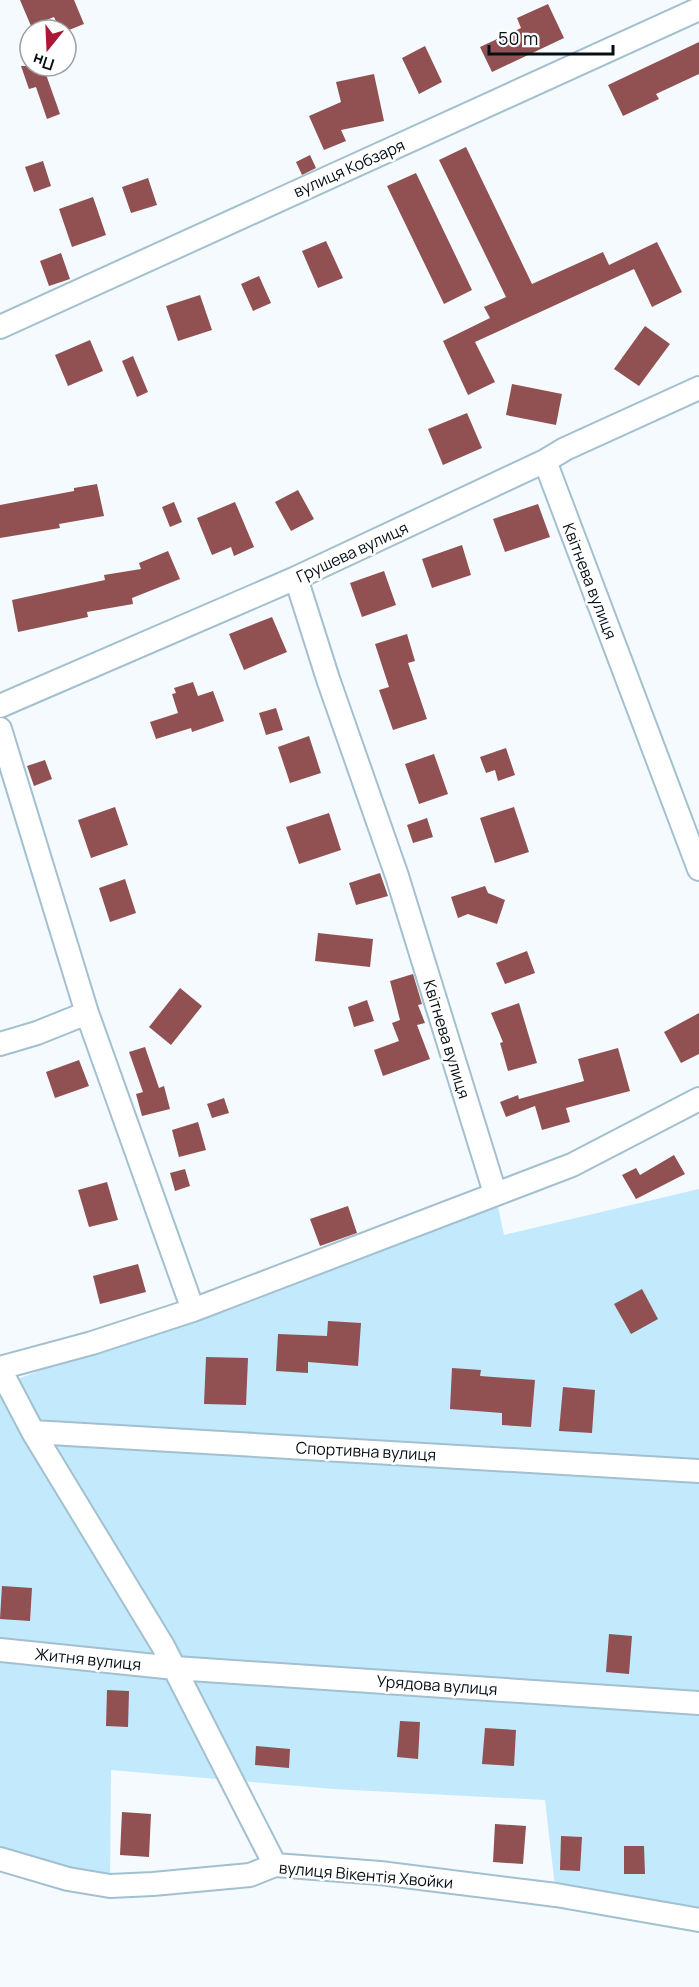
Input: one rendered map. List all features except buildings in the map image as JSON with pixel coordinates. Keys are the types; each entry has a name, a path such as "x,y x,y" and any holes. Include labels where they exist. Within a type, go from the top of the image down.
{"street":[{"name":"вулиця Кобзаря","path":"0,327 699,9"},
{"name":"Грушева вулиця","path":"0,706 296,578 545,461 565,449 699,388"},
{"name":"Квітнева вулиця","path":"545,461 699,869"},
{"name":"Квітнева вулиця","path":"296,578 328,680 397,876 495,1193"},
{"path":"0,729 87,1013 193,1310"},
{"path":"0,1044 37,1033 87,1013"},
{"path":"275,1865 175,1668 33,1432 0,1369 92,1343 193,1310 572,1165 699,1099"},
{"name":"Спортивна вулиця","path":"33,1432 699,1470"},
{"name":"Житня вулиця","path":"0,1650 175,1668"},
{"name":"Урядова вулиця","path":"175,1668 699,1703"},
{"name":"вулиця Вікентія Хвойки","path":"0,1859 68,1879 110,1886 250,1875 275,1865 380,1873 556,1895 699,1920"}],"shaded area":[{"path":"699,1189 699,1917 556,1895 545,1800 334,1789 111,1770 110,1886 0,1859 0,1386 495,1193 504,1235"}]}
